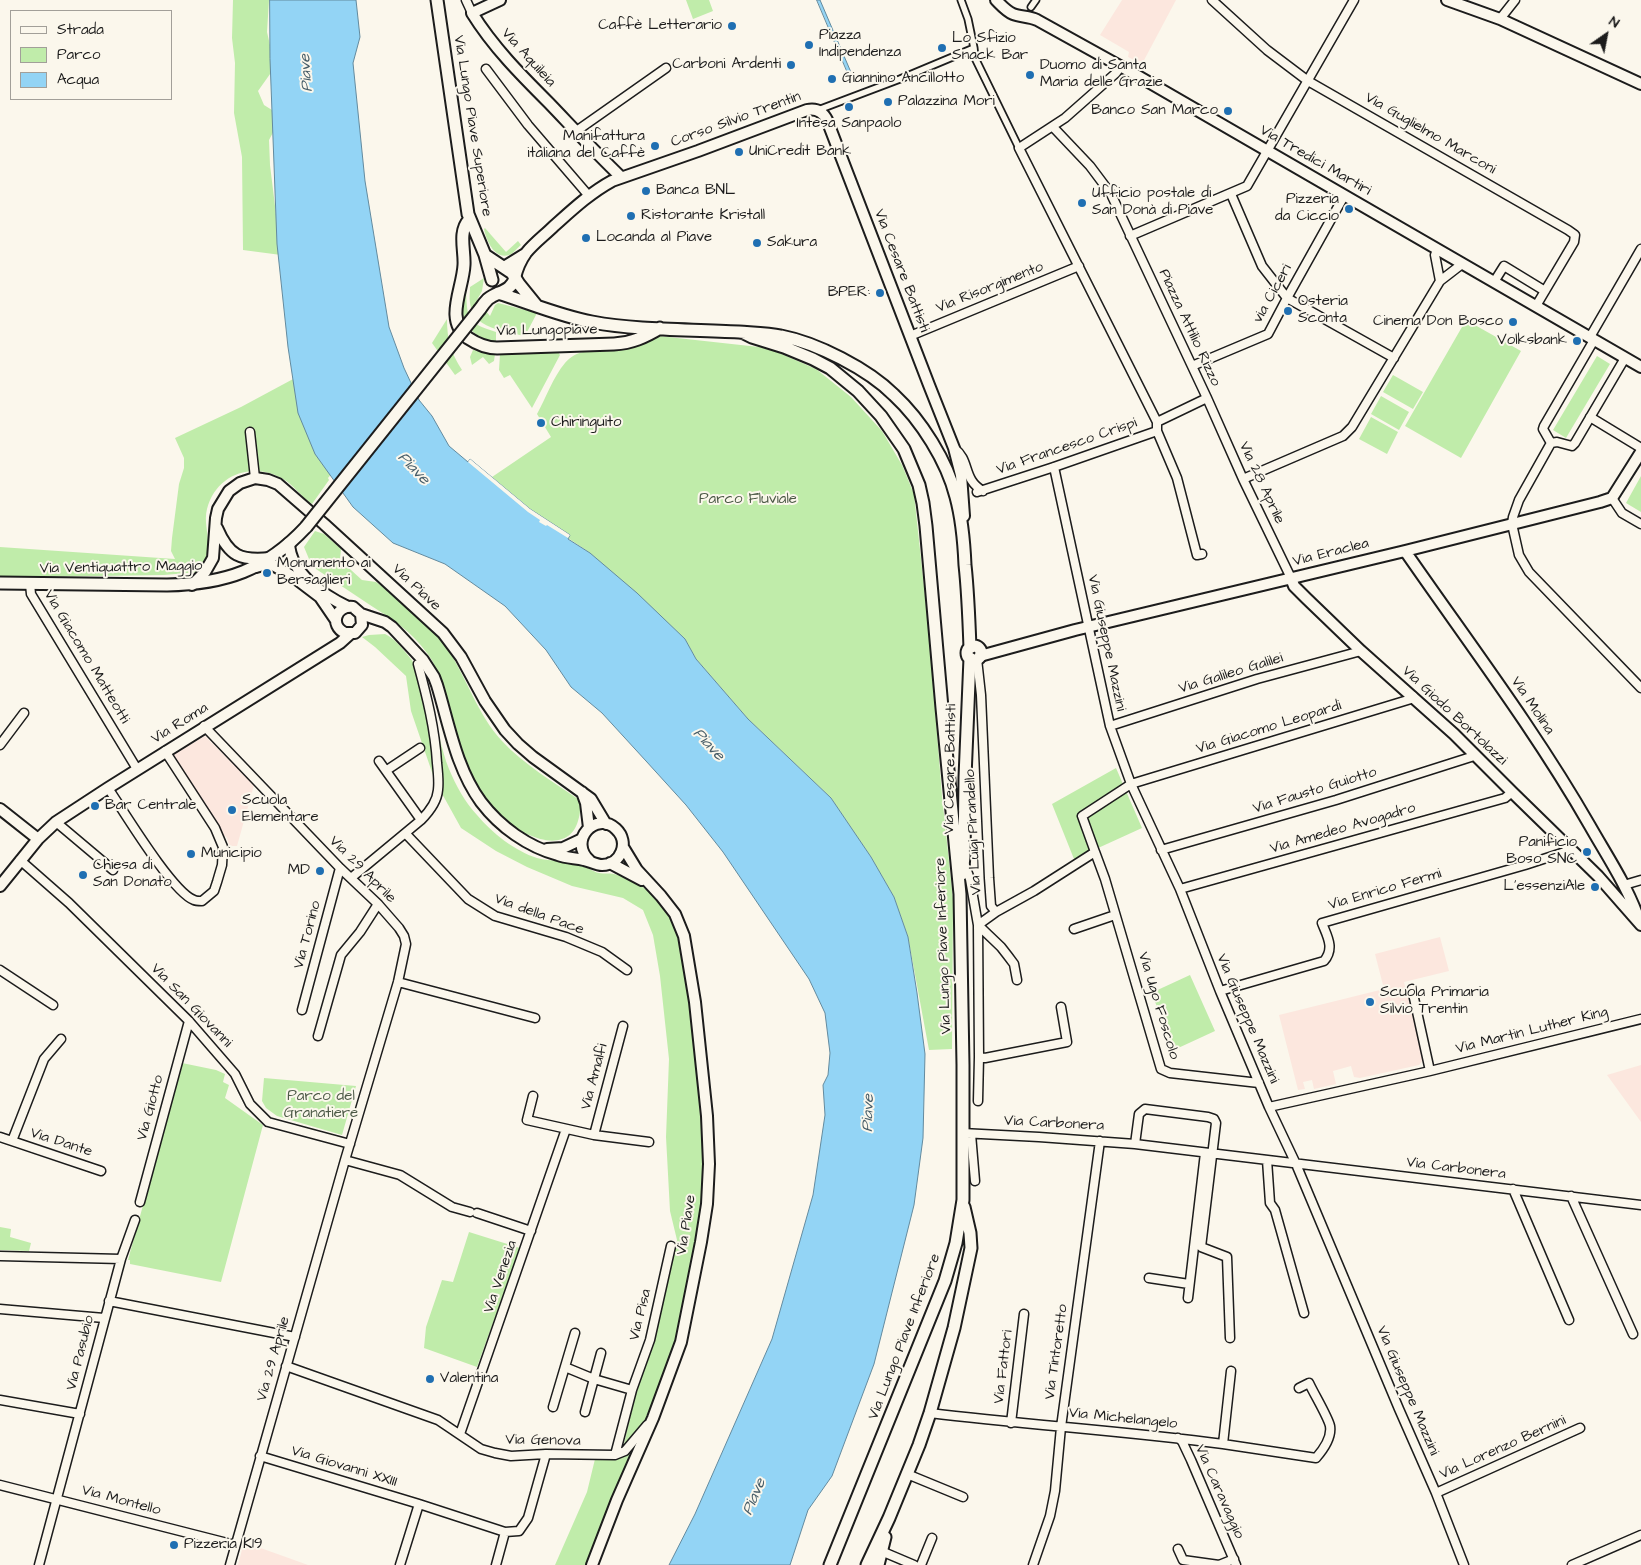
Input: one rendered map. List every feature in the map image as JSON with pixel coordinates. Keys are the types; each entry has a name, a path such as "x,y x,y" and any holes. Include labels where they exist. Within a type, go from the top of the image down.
{"main road":[{"name":"Via Lungo Piave Superiore","path":"437,0 469,220 469,233 485,255 492,280"},
{"name":"Via Lungopiave","path":"469,233 457,298 456,321 464,335 473,341 487,347 498,348 614,344 628,343 643,338 660,328"},
{"path":"485,255 512,273 515,278"},
{"name":"Corso Silvio Trentin","path":"387,425 488,299 492,289 492,280 497,272 504,267"},
{"name":"Via Lungo Piave Inferiore","path":"515,278 537,305"},
{"name":"Corso Silvio Trentin","path":"488,299 508,289 513,285 515,278"},
{"name":"Via Lungo Piave Inferiore","path":"498,293 537,305 564,316 592,322 619,326 780,336 810,344 842,360 884,386 918,422 940,459 953,486 957,498 962,531"},
{"name":"Via Lungo Piave Inferiore","path":"744,333 752,338 784,347 806,356 830,368 845,380 881,416 904,449 919,485 926,526 960,894 966,1134 963,1200 956,1243 946,1281 830,1565"},
{"name":"Via Ventiquattro Maggio","path":"0,583 192,585 227,578 256,568 290,543 306,528 387,425"},
{"name":"Via Cesare Battisti","path":"960,894 964,862 968,676 975,654 962,531"},
{"path":"867,1565 889,1518 930,1413 954,1328 971,1248 963,1200"},
{"path":"878,1565 889,1518"}],"street":[{"name":"Via Aquileia","path":"466,0 478,23 498,50 575,132 621,177"},
{"path":"472,13 500,0"},
{"path":"961,0 968,19 975,58 1158,422"},
{"name":"Via Tredici Martiri","path":"996,0 1006,10 1024,13 1121,66 1641,367"},
{"path":"1024,13 1036,0"},
{"name":"Via Guglielmo Marconi","path":"1212,0 1267,50 1308,81 1575,235 1574,242 1536,306"},
{"path":"1130,236 1247,186 1354,0"},
{"path":"1447,0 1500,19 1641,84"},
{"path":"1500,19 1515,0"},
{"name":"Corso Silvio Trentin","path":"515,278 518,267 526,254 550,230 599,188 621,177 698,151 807,110 813,108 818,110 974,48"},
{"path":"1019,148 1053,127 1116,73 1121,66"},
{"path":"575,132 666,68"},
{"path":"486,69 528,125 589,196"},
{"name":"Via Cesare Battisti","path":"818,110 824,114 827,120 954,446 962,483 964,513 962,531"},
{"name":"Piazza Attilio Rizzo","path":"1053,127 1098,175 1111,194 1207,398 1158,422"},
{"path":"1231,194 1262,266 1287,298 1394,358"},
{"name":"via Ciceri","path":"1192,366 1268,334 1344,196"},
{"path":"1551,443 1543,429 1544,426 1641,249"},
{"path":"1436,250 1435,255 1440,281"},
{"name":"Corso Silvio Trentin","path":"504,267 526,254"},
{"path":"1243,479 1343,436 1352,428 1440,281 1462,264"},
{"name":"Via Risorgimento","path":"910,336 1079,266"},
{"path":"1494,282 1504,266 1545,291"},
{"path":"1551,443 1557,442 1572,446 1575,444 1625,358"},
{"name":"Via 28 Aprile","path":"1207,398 1243,479 1291,578"},
{"path":"1590,417 1641,448"},
{"name":"Via Francesco Crispi","path":"980,492 1157,431 1158,422"},
{"path":"1157,431 1177,478 1197,555 1202,554"},
{"path":"192,585 205,572 213,558 218,509 228,491 240,483 255,478 250,432"},
{"path":"1551,443 1519,500 1513,517 1512,524 1519,555 1529,572 1641,688"},
{"name":"Via Cesare Battisti","path":"953,486 954,446"},
{"name":"Via Cesare Battisti","path":"954,446 962,453 972,484 980,492"},
{"path":"1641,452 1612,498 1622,513 1641,524"},
{"name":"Via Giuseppe Mazzini","path":"1054,467 1110,726 1131,784 1180,889 1220,991 1269,1107 1296,1164 1398,1409 1436,1493 1464,1565"},
{"name":"Via Piave","path":"255,478 268,480 286,490 443,633 461,657 495,716 518,744 532,757 591,799 606,824"},
{"name":"Via Eraclea","path":"975,654 1003,649 1405,551 1612,498"},
{"path":"216,525 223,541 237,555 251,560 271,558"},
{"path":"290,543 290,555 299,572 348,607 355,608 361,614 385,622 417,653 434,677 464,773 482,803 497,819 528,844 558,855 590,861 600,865 610,863 619,857 623,847 619,832 606,824 597,824 588,828"},
{"name":"Via Molina","path":"1405,551 1511,700 1563,779 1624,885"},
{"path":"256,568 267,564 273,565 295,578 326,604 342,632 354,632 371,626 397,633"},
{"name":"Via Giodo Bortolazzi","path":"1291,578 1294,586 1300,592 1361,651 1475,754 1598,876 1641,926"},
{"name":"Via Giacomo Matteotti","path":"30,584 31,594 138,769"},
{"path":"336,623 339,611 348,607"},
{"path":"354,632 362,622 361,614"},
{"name":"Via Roma","path":"322,653 332,639 336,623"},
{"name":"Via Roma","path":"0,886 38,839 56,822 354,632"},
{"name":"Via Galileo Galilei","path":"1110,726 1256,679 1361,651"},
{"name":"Via Luigi Pirandello","path":"975,654 981,695 991,906 996,912"},
{"path":"352,878 421,820 429,811 438,791 435,735 418,664"},
{"name":"Via Giacomo Leopardi","path":"1131,784 1411,699 1413,696"},
{"path":"0,745 24,713"},
{"name":"Via 29 Aprile","path":"204,726 340,868 378,904 404,936 406,944 398,982 345,1160 230,1565"},
{"path":"387,770 420,748"},
{"path":"108,788 155,858 178,888 195,901 202,901 214,891 218,882 223,848 215,828 165,751"},
{"name":"Via Fausto Guiotto","path":"1161,850 1336,800 1471,757 1475,754"},
{"path":"379,761 421,820"},
{"path":"1095,852 1082,816 1131,784"},
{"path":"582,791 586,803 588,828 582,839 581,846 583,853 590,861"},
{"name":"Via Amedeo Avogadro","path":"1180,889 1505,798 1512,792"},
{"path":"0,809 38,839"},
{"path":"56,822 113,870"},
{"name":"Via della Pace","path":"406,834 468,899 495,916 566,937 602,952 627,970"},
{"path":"541,849 563,848 582,839"},
{"name":"Via Piave","path":"592,1565 653,1418 681,1342 707,1204 709,1164 707,1116 695,1002 684,936 675,914 630,861 623,847"},
{"name":"Via Enrico Fermi","path":"1220,991 1324,961 1330,955 1330,946 1322,922 1534,863 1571,850"},
{"name":"Via Luigi Pirandello","path":"978,925 996,912 1034,891 1095,852"},
{"name":"Via Ugo Foscolo","path":"1095,852 1105,879 1161,1069 1170,1073 1259,1083"},
{"name":"Via San Giovanni","path":"20,860 69,903 189,1021 235,1074 250,1104 268,1122 350,1144"},
{"name":"Via Luigi Pirandello","path":"964,862 970,879 978,925 978,1101"},
{"name":"Via Piave","path":"610,863 649,884"},
{"name":"Via Torino","path":"302,1010 340,868"},
{"name":"Via Giodo Bortolazzi","path":"1598,876 1606,879 1614,886 1624,885 1635,907 1641,926"},
{"path":"1624,885 1641,880"},
{"path":"318,1036 340,955 360,932 378,904"},
{"path":"1074,929 1115,915"},
{"path":"978,925 1002,946 1014,964 1016,980"},
{"path":"0,970 53,1005"},
{"path":"398,982 535,1018"},
{"path":"1412,989 1430,1071"},
{"path":"978,1057 985,1058 1067,1042 1061,1007"},
{"name":"Via Martin Luther King","path":"1269,1107 1430,1071 1641,1018"},
{"name":"Via Giotto","path":"140,1202 189,1021"},
{"name":"Via Amalfi","path":"594,1135 622,1026"},
{"name":"Via Dante","path":"12,1141 44,1059 61,1040"},
{"path":"532,1096 526,1120 594,1135 649,1142"},
{"path":"1135,1144 1139,1114 1145,1110 1208,1117 1214,1119 1216,1123 1209,1153 1188,1298"},
{"name":"Via Venezia","path":"460,1434 566,1129"},
{"path":"966,1134 975,1181"},
{"name":"Via Carbonera","path":"966,1134 1135,1144 1641,1204"},
{"name":"Via Dante","path":"0,1137 102,1171"},
{"name":"Via Tintoretto","path":"1033,1565 1050,1516 1054,1491 1100,1141"},
{"path":"1209,1153 1201,1247 1227,1257 1230,1338"},
{"path":"345,1160 400,1175 452,1207 532,1231"},
{"path":"1267,1160 1270,1203 1275,1210 1304,1313"},
{"path":"1513,1189 1569,1320"},
{"path":"1571,1196 1633,1334"},
{"path":"109,1301 121,1259 136,1220"},
{"name":"Via Pisa","path":"615,1455 632,1390 650,1340 671,1246"},
{"path":"0,1256 121,1259"},
{"path":"1149,1278 1189,1284"},
{"name":"Via Pasubio","path":"39,1565 109,1301 295,1337"},
{"path":"0,1309 104,1318"},
{"name":"Via Fattori","path":"1011,1423 1024,1314"},
{"path":"553,1407 575,1333"},
{"path":"585,1412 601,1353"},
{"name":"Via Genova","path":"286,1366 438,1420 481,1449 511,1456 546,1454 615,1455"},
{"path":"565,1367 594,1379 632,1390"},
{"path":"1223,1444 1231,1371"},
{"name":"Via Michelangelo","path":"930,1413 1011,1423 1178,1438 1316,1458 1323,1450 1329,1437 1330,1427 1309,1384 1300,1388"},
{"path":"0,1400 80,1414"},
{"path":"615,1455 625,1451 653,1418"},
{"name":"Via Lorenzo Bernini","path":"1436,1493 1580,1428"},
{"name":"Via Caravaggio","path":"1178,1438 1182,1441 1191,1460 1235,1562 1219,1565 1183,1560 1178,1549"},
{"path":"496,1565 505,1532 520,1532 525,1525 546,1454"},
{"name":"Via Giovanni XXIII","path":"260,1456 505,1532"},
{"path":"907,1474 963,1498"},
{"name":"Via Montello","path":"0,1486 235,1545"},
{"path":"400,1565 419,1504"},
{"path":"1572,1565 1641,1535"},
{"path":"921,1565 932,1538"},
{"path":"881,1551 914,1565"}],"shaded area":[{"path":"1122,0 1176,0 1142,64 1128,57 1129,52 1100,35"},
{"path":"205,736 254,785 237,846 230,846 226,836 224,837 173,755"},
{"name":"Scuola Primaria Silvio Trentin","path":"1440,937 1449,971 1404,982 1424,1059 1419,1065 1360,1078 1354,1077 1351,1066 1333,1071 1336,1084 1314,1089 1312,1080 1303,1082 1305,1089 1298,1090 1279,1015 1384,989 1375,954"},
{"path":"1641,1065 1641,1122 1607,1075"},
{"path":"244,1542 308,1565 238,1565"}],"green space":[{"path":"233,0 269,0 267,32 275,67 258,91 264,105 272,110 277,125 269,140 270,165 281,255 243,250 242,157 234,113"},
{"path":"686,0 709,0 713,11 693,19"},
{"path":"485,228 506,252 518,241 521,245 510,254 504,256 499,254 495,252 489,243"},
{"path":"484,278 482,291 477,300 490,316 495,305 498,303 537,313 524,336 490,327 472,312 470,287"},
{"path":"466,289 468,313 479,326 496,332 496,343 478,336 466,324 462,308"},
{"path":"447,319 450,346 462,370 455,375 432,343"},
{"path":"1466,320 1521,351 1461,458 1405,426"},
{"name":"Parco Fluviale","path":"659,336 768,348 816,369 851,397 882,431 902,465 914,494 929,633 942,796 953,899 952,1049 929,1050 908,937 894,897 871,857 831,798 748,719 696,659 685,639 590,553 568,538 569,535 530,509 492,477 551,437 537,414 557,375 565,363 572,357 588,351 631,348"},
{"path":"473,350 495,354 494,361 489,364 483,357 472,365 470,357"},
{"path":"558,352 560,355 532,408 510,375 504,378 499,370 500,354"},
{"path":"1597,356 1610,364 1566,438 1553,430"},
{"path":"1393,375 1423,392 1413,409 1383,392"},
{"path":"295,378 333,472 312,504 283,479 260,471 248,471 227,479 218,487 212,497 206,513 208,551 199,572 164,575 0,576 0,547 175,559 171,551 172,538 184,458 175,438 241,407"},
{"path":"1381,396 1409,412 1399,430 1371,414"},
{"path":"1371,417 1398,432 1387,454 1359,439"},
{"path":"1641,476 1641,512 1626,503"},
{"path":"315,531 324,534 341,549 340,560 362,580 376,582 426,623 447,648 479,708 502,741 529,765 581,801 579,818 572,833 562,839 549,841 524,833 495,811 483,797 467,767 442,684 429,656 421,645 401,626 316,569 304,547"},
{"path":"385,634 407,654 423,680 429,695 449,769 465,799 483,822 504,841 529,855 542,859 576,863 597,872 619,876 643,887 657,898 667,910 675,924 680,939 687,971 701,1098 704,1158 702,1204 697,1242 685,1302 668,1370 650,1413 623,1448 637,1388 653,1347 677,1240 670,1211 666,1137 669,1059 660,976 653,935 643,910 623,898 572,886 527,867 496,851 461,828 435,781 411,711 406,676 362,637"},
{"path":"1116,768 1142,828 1074,859 1052,804"},
{"path":"1190,975 1215,1031 1176,1049 1151,993"},
{"path":"182,1063 216,1070 225,1074 223,1082 229,1085 225,1098 263,1125 221,1282 130,1264 130,1260 128,1260"},
{"name":"Parco del Granatiere","path":"264,1078 356,1086 342,1135 277,1116 266,1108 262,1101"},
{"path":"0,1227 11,1229 10,1237 31,1243 29,1251 0,1250"},
{"path":"469,1232 520,1248 477,1367 424,1348 426,1327 442,1280 453,1282"},
{"path":"642,1435 586,1565 555,1565 587,1492 595,1459 616,1457"}],"water":[{"name":"Piave","path":"270,0 356,0 360,37 353,63 365,181 389,327 404,368 419,400 432,416 449,446 468,462 470,459 530,509 570,535 568,539 590,553 637,593 685,639 696,659 748,719 831,798 871,857 894,897 908,937 925,1054 923,1138 914,1205 874,1364 832,1476 808,1510 790,1565 669,1565 695,1514 772,1339 813,1195 825,1115 823,1085 828,1075 830,1053 825,1013 809,979 723,852 686,805 602,713 571,687 546,650 505,606 445,564 393,543 353,507 315,454 298,413 288,347 277,244 270,59"},
{"path":"817,0 820,0 853,77 850,78"}],"pier":[{"path":"470,459 530,509 570,535 568,538 539,522 540,520 468,462"}],"place":[{"name":"Caffè Letterario","path":"732,26"},
{"name":"Piazza Indipendenza","path":"809,45"},
{"name":"Lo Sfizio Snack Bar","path":"942,48"},
{"name":"Carboni Ardenti","path":"791,65"},
{"name":"Duomo di Santa Maria delle Grazie","path":"1030,75"},
{"name":"Giannino Ancillotto","path":"832,79"},
{"name":"Palazzina Mori","path":"888,102"},
{"name":"Intesa Sanpaolo","path":"849,107"},
{"name":"Banco San Marco","path":"1228,111"},
{"name":"Manifattura italiana del Caffè","path":"655,146"},
{"name":"UniCredit Bank","path":"739,152"},
{"name":"Banca BNL","path":"646,191"},
{"name":"Ufficio postale di San Donà di Piave","path":"1082,203"},
{"name":"Pizzeria da Ciccio","path":"1349,209"},
{"name":"Ristorante Kristall","path":"631,216"},
{"name":"Locanda al Piave","path":"586,238"},
{"name":"Sakura","path":"757,243"},
{"name":"BPER:","path":"880,293"},
{"name":"Osteria Sconta","path":"1288,311"},
{"name":"Cinema Don Bosco","path":"1513,322"},
{"name":"Volksbank","path":"1577,341"},
{"name":"Chiringuito","path":"541,423"},
{"name":"Monumento ai Bersaglieri","path":"267,573"},
{"name":"Bar Centrale","path":"95,806"},
{"name":"Scuola Elementare","path":"232,810"},
{"name":"Panificio Boso SNC","path":"1587,852"},
{"name":"Municipio","path":"191,854"},
{"name":"MD","path":"320,871"},
{"name":"Chiesa di San Donato","path":"83,875"},
{"name":"L'essenziAle","path":"1595,887"},
{"name":"Scuola Primaria Silvio Trentin","path":"1370,1002"},
{"name":"Valentina","path":"430,1379"},
{"name":"Pizzeria K19","path":"174,1545"}]}
